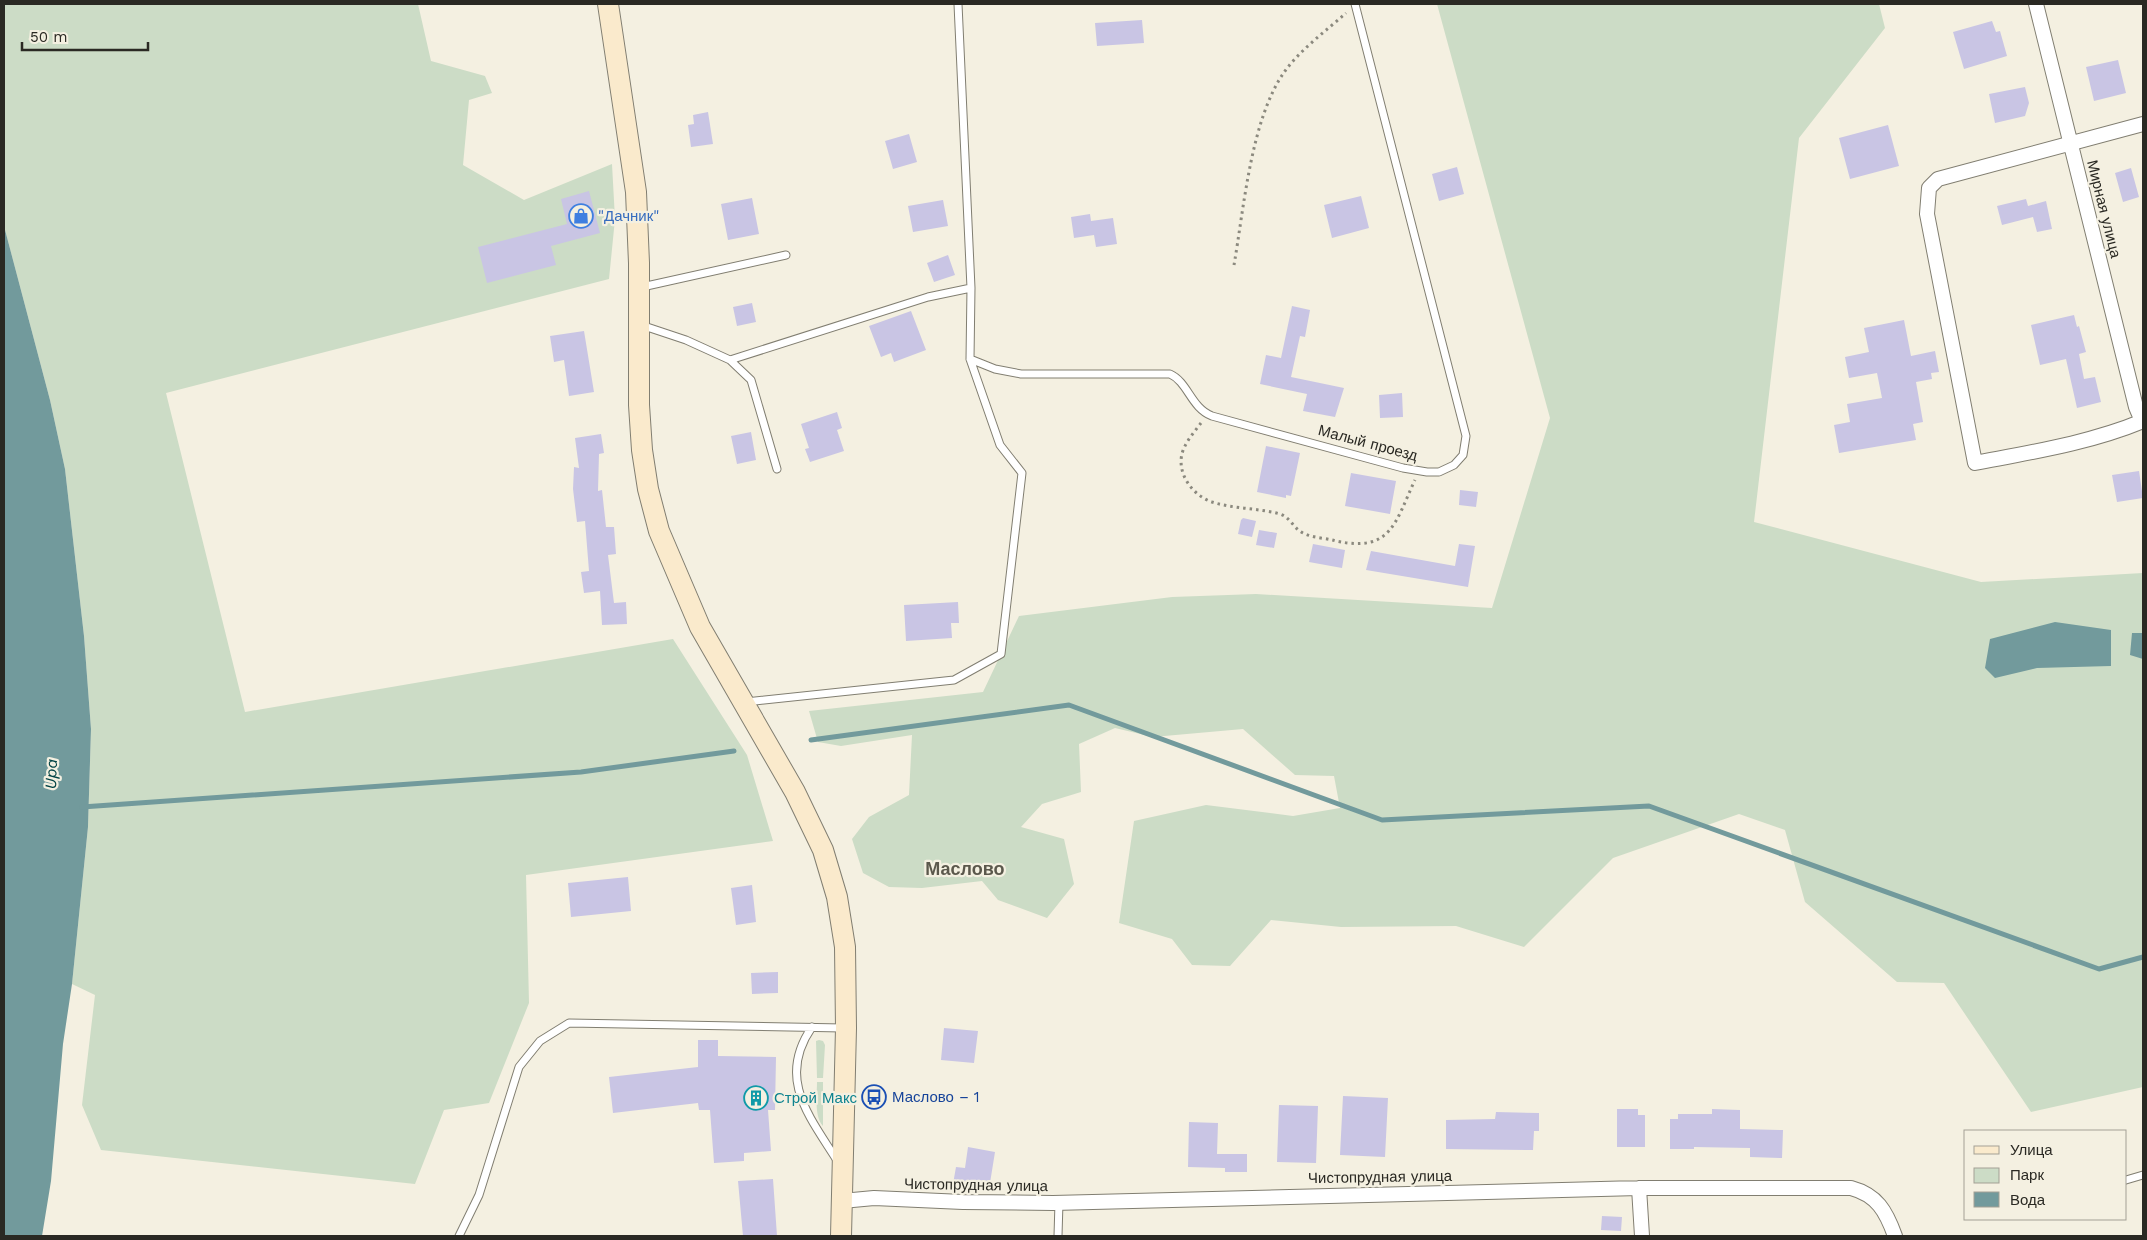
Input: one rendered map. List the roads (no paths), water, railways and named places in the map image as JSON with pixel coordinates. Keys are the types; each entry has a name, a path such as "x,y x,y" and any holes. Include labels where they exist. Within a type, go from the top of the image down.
{"main road":[{"path":"608,4 636,192 642,450 648,489 659,531 700,627 795,792 823,850 837,897 846,947 841,1236"}],"street":[{"name":"Мирная улица","path":"2036,4 2136,407 2143,421"},
{"path":"2143,124 1938,179 1929,188 1928,226 1975,462 2033,452 2113,433 2143,421"},
{"path":"1639,1188 1642,1236"},
{"name":"Чистопрудная улица","path":"842,1200 874,1198 963,1202 1059,1202 1639,1188 1851,1188 1866,1193 1877,1201 1895,1236"}],"lane":[{"path":"743,702 954,680 1001,654 1022,473 1000,445 970,359 971,288 958,4"},
{"name":"Малый проезд","path":"970,359 995,369 1020,374 1170,374 1177,379 1196,406 1207,414 1419,471 1438,472 1454,465 1463,455 1466,436 1355,5"},
{"path":"639,288 786,255"},
{"path":"730,360 928,297 971,288"},
{"path":"639,324 686,340 730,360 751,380 776,469"},
{"path":"460,1236 479,1195 519,1067 540,1041 569,1023 846,1028"},
{"path":"812,1027 802,1042 796,1057 798,1093 842,1169"},
{"path":"2127,1180 2143,1175"},
{"path":"1058,1236 1059,1202"}],"water":[{"name":"Upa","path":"4,226 50,400 65,469 84,636 91,729 88,827 72,984 63,1044 51,1181 42,1236 4,1236"},
{"path":"2055,622 2111,630 2111,666 2037,668 1995,678 1985,668 1990,639"},
{"path":"2132,633 2143,633 2143,659 2130,655"}],"waterway":[{"path":"811,740 1069,705 1382,820 1649,806 2099,969 2143,957"},
{"path":"82,807 581,772 734,751"}],"place":[{"name":"\"Дачник\"","path":"581,216"},
{"name":"Маслово – 1","path":"874,1097"},
{"name":"Строй Макс","path":"756,1098"}],"district":[{"name":"Маслово","path":"965,868"}]}
